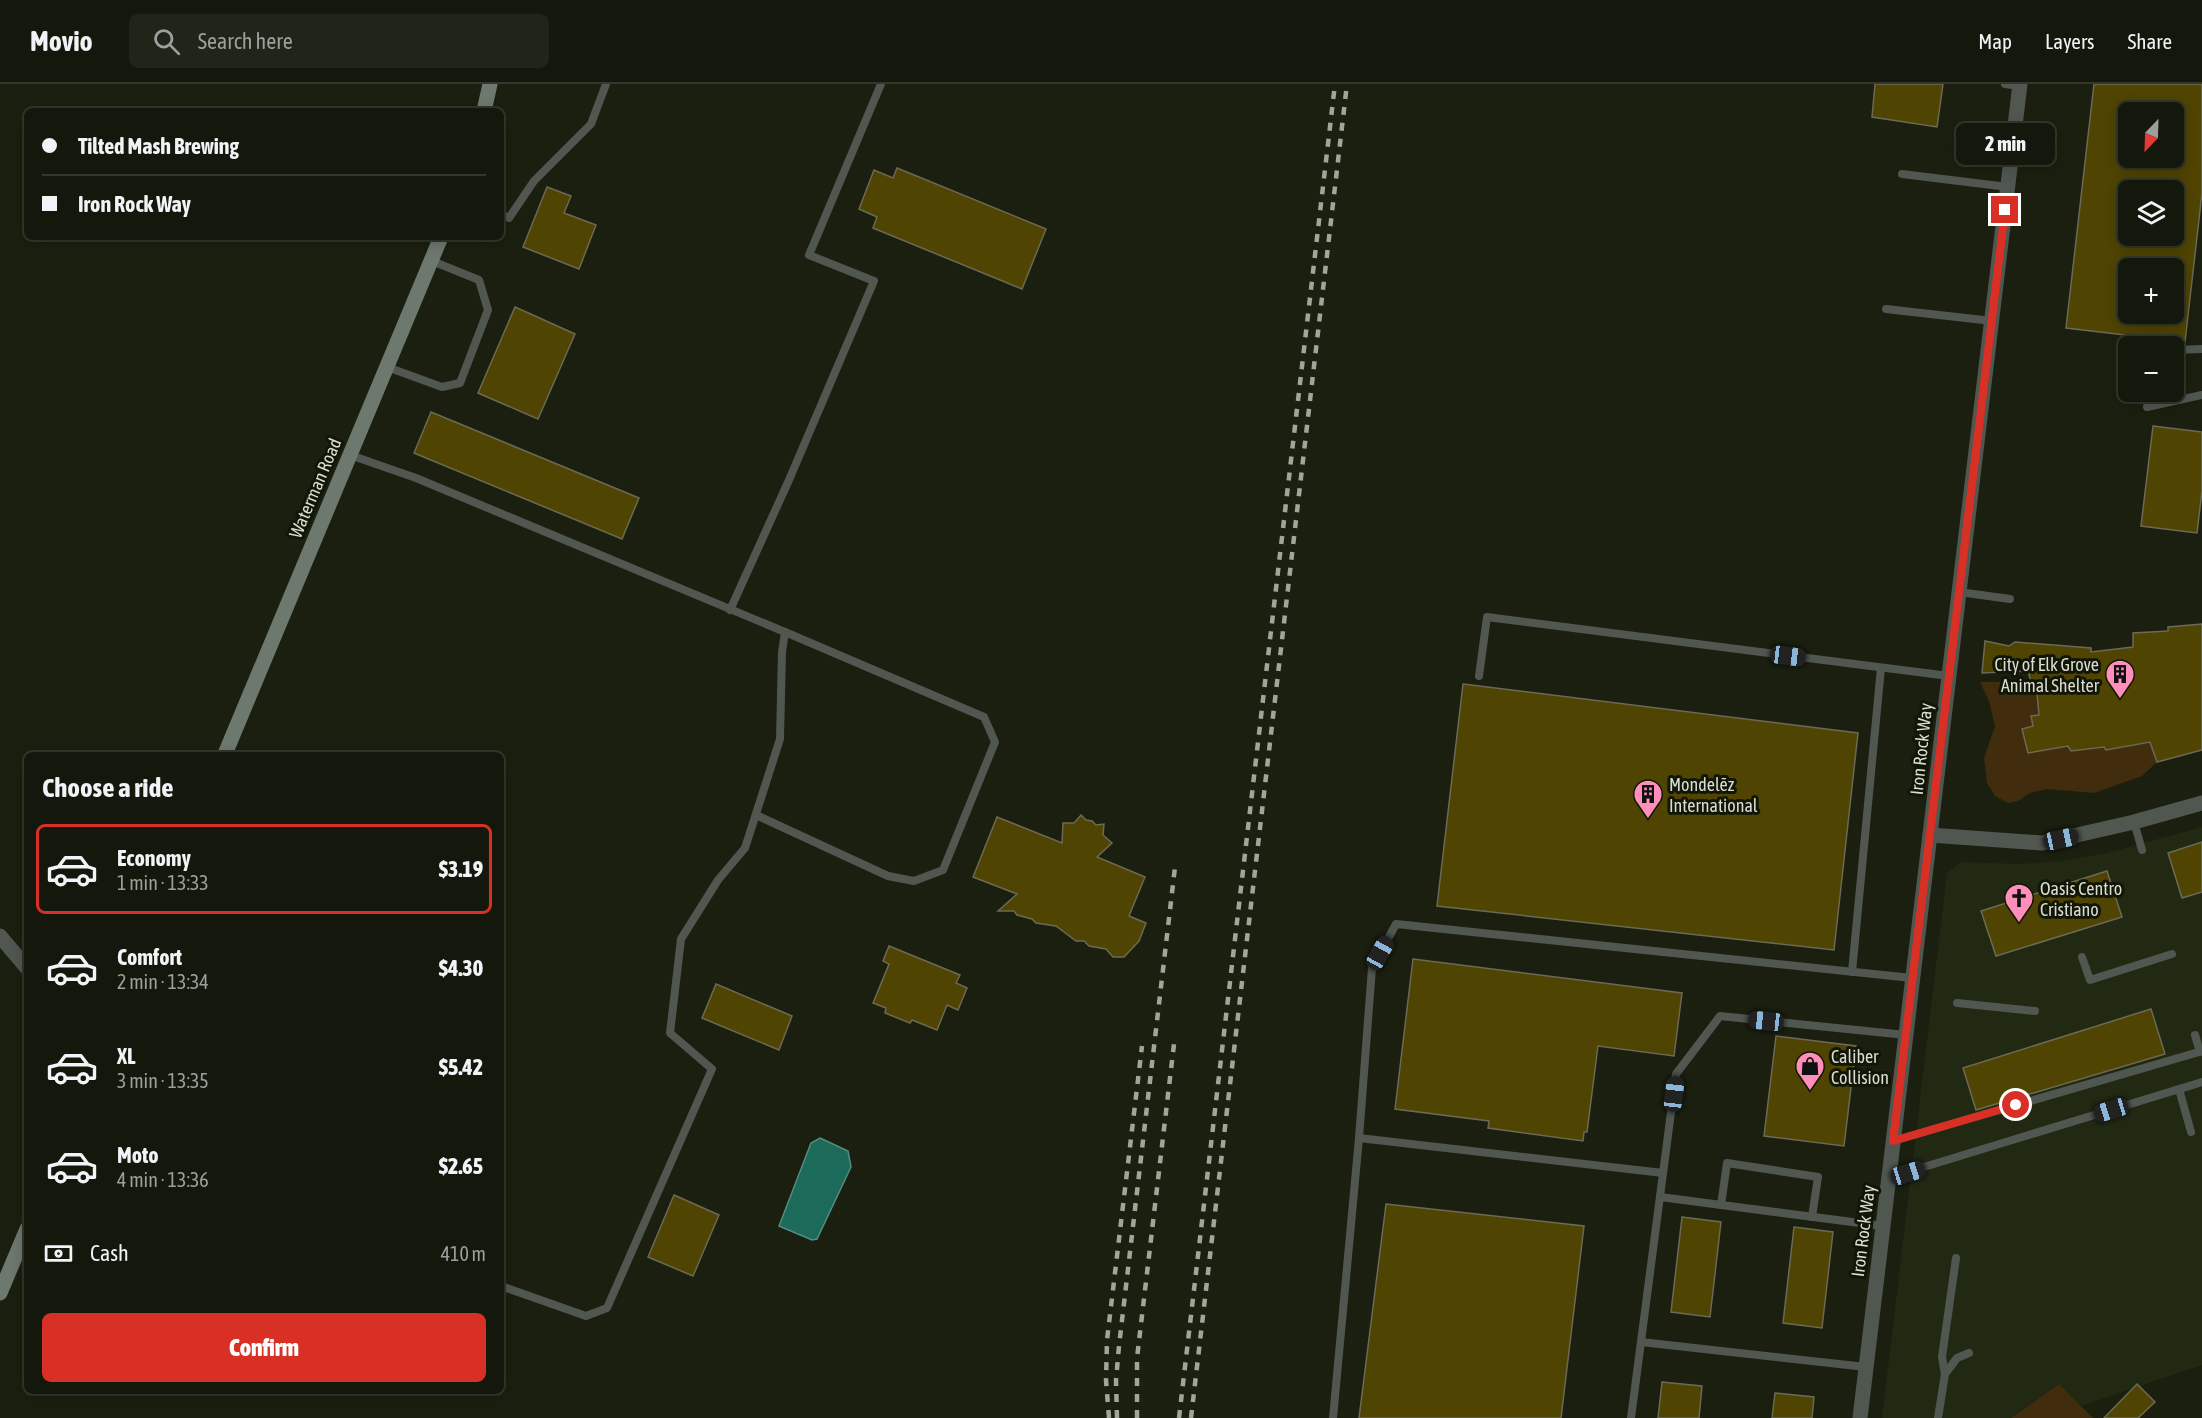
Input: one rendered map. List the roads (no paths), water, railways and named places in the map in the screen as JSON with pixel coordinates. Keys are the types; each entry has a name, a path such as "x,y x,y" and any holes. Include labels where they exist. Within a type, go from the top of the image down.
{"main road":[{"path":"485,108 490,84"},
{"name":"Waterman Road","path":"226,752 440,240"},
{"path":"0,1293 24,1236"}],"street":[{"name":"Iron Rock Way","path":"1860,1418 2008,187 2015,85"},
{"path":"1930,835 2042,843 2134,822 2202,803"},
{"path":"0,936 24,964"}],"lane":[{"path":"504,216 509,218 534,181 591,124 606,84"},
{"path":"730,610 789,480 874,281 809,255 881,84"},
{"path":"1902,174 2008,187"},
{"path":"387,367 442,387 460,383 488,310 479,280 432,261"},
{"path":"1886,309 1992,321"},
{"path":"2184,350 2202,349"},
{"path":"2147,407 2202,395"},
{"path":"350,455 416,478 984,717 995,742 943,870 914,881 888,876 756,815"},
{"path":"1959,592 2010,599"},
{"path":"1479,676 1487,617 1948,676"},
{"path":"504,1287 586,1316 607,1308 712,1069 670,1033 681,939 718,880 745,848 780,739 782,652 785,632"},
{"path":"1852,972 1881,668"},
{"path":"2134,822 2142,850"},
{"path":"1333,1418 1372,968 1396,924 1912,978"},
{"path":"2082,957 2090,980 2172,954"},
{"path":"1957,1003 2035,1011"},
{"path":"1630,1418 1676,1074 1720,1016 1905,1035"},
{"path":"1893,1141 2201,1052 2195,1035"},
{"path":"1888,1178 2202,1082"},
{"path":"2179,1089 2191,1132"},
{"path":"1359,1138 1663,1173"},
{"path":"1721,1205 1727,1163 1818,1177 1812,1217"},
{"path":"1660,1197 1883,1226"},
{"path":"1938,1418 1945,1374 1942,1357 1956,1258"},
{"path":"1641,1342 1866,1367"},
{"path":"1945,1374 1957,1358 1969,1353"}],"water":[{"path":"820,1138 848,1151 851,1167 817,1239 812,1240 779,1226 811,1143"}],"railway":[{"path":"1179,1418 1335,84"},
{"path":"1191,1418 1347,84"},
{"path":"1117,1418 1116,1380 1119,1346 1175,867"},
{"path":"1137,1418 1137,1358 1174,1044"},
{"path":"1109,1418 1106,1380 1107,1340 1142,1046"}],"place":[{"name":"City of Elk Grove Animal Shelter","path":"2120,700"},
{"name":"Mondelēz International","path":"1648,820"},
{"name":"Oasis Centro Cristiano","path":"2019,924"},
{"name":"Caliber Collision","path":"1810,1092"}]}
